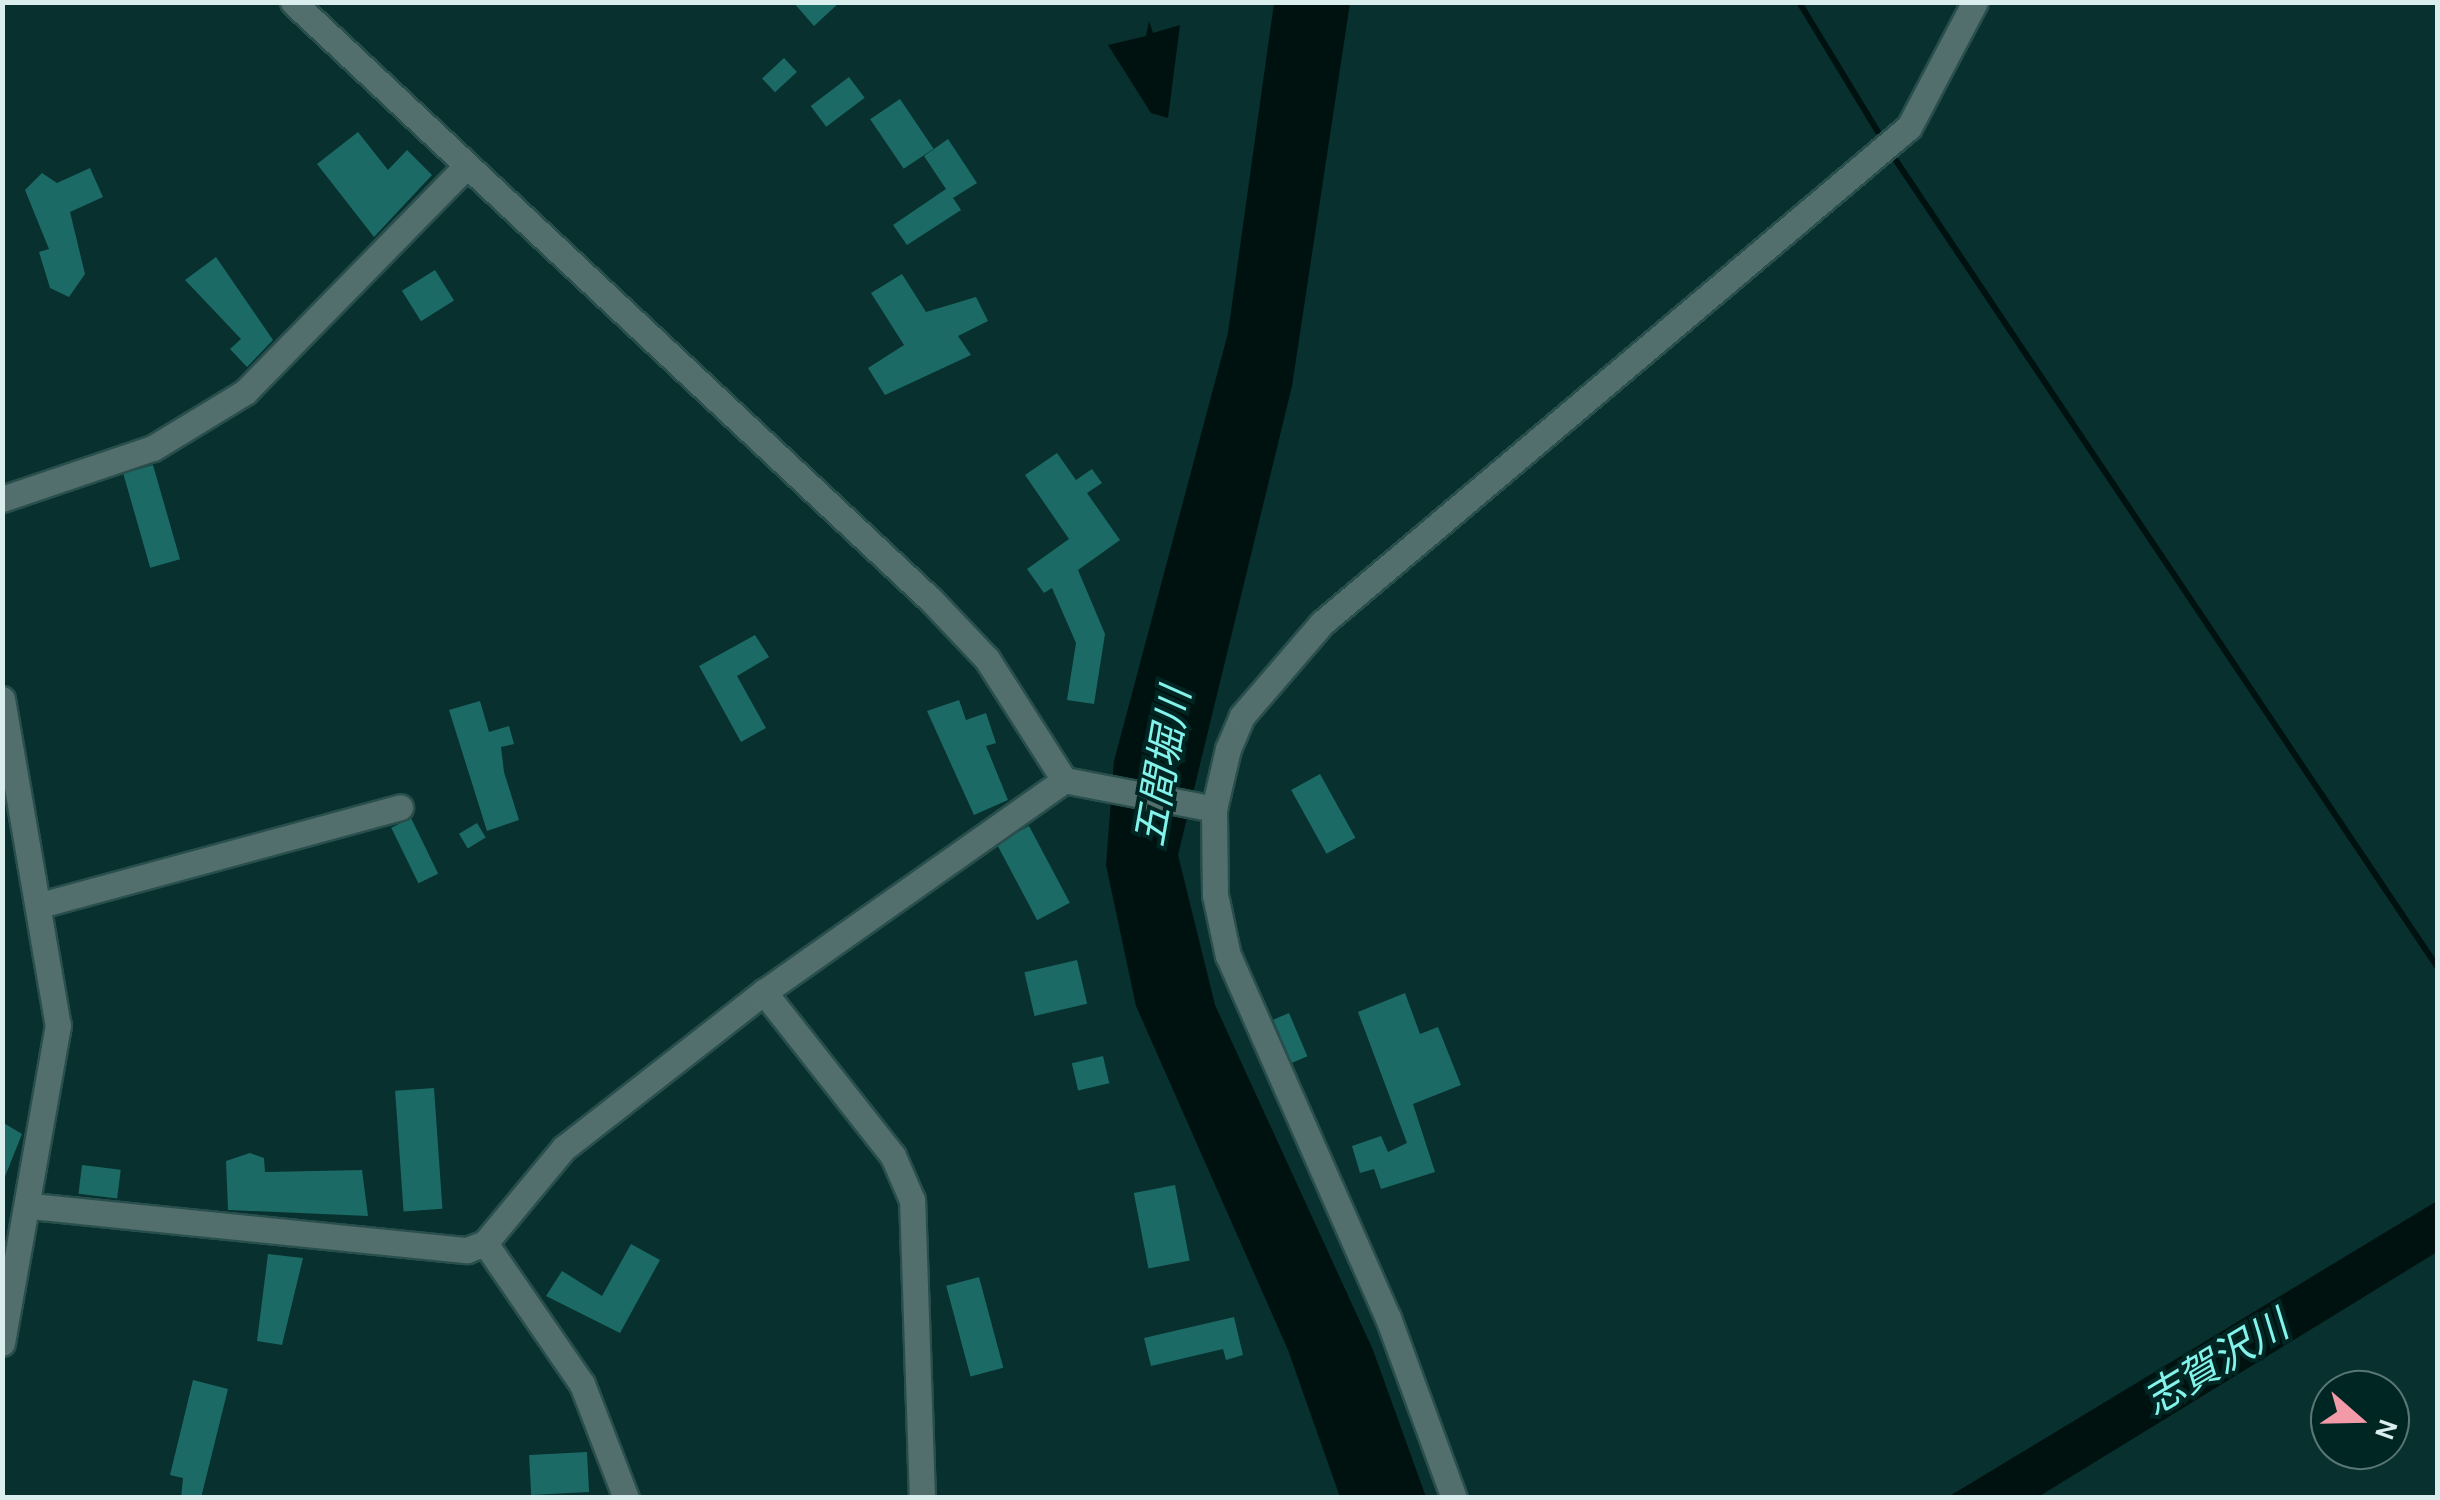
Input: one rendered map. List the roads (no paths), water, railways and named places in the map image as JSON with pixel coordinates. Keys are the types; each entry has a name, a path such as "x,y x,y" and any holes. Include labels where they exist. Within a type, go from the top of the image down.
{"street":[{"path":"293,2 464,168 935,604 986,659 1064,780"},
{"path":"1454,1498 1388,1318 1228,956 1215,895 1214,809 1242,716 1322,623 1888,141 1975,2"},
{"path":"2,499 153,448 245,392 464,168"},
{"path":"2,699 44,904 58,1025 31,1206 2,1344"},
{"path":"31,1206 392,1248 485,1243 564,1148 764,992 1064,780 1214,809"},
{"path":"44,904 400,807"},
{"path":"764,992 892,1156 912,1200 922,1498"},
{"path":"485,1243 582,1384 626,1498"}],"water":[{"name":"五間堀川","path":"1274,3 1350,3 1292,386 1178,855 1215,1005 1373,1350 1426,1497 1340,1497 1288,1350 1136,1006 1106,865 1114,761 1228,333"},
{"path":"1149,21 1153,33 1180,25 1168,118 1151,113 1108,45 1146,36"},
{"name":"志賀沢川","path":"2437,1201 2437,1252 2038,1497 1948,1497"}],"waterway":[{"path":"1799,2 1884,142"},
{"path":"1891,153 2438,968"}]}
